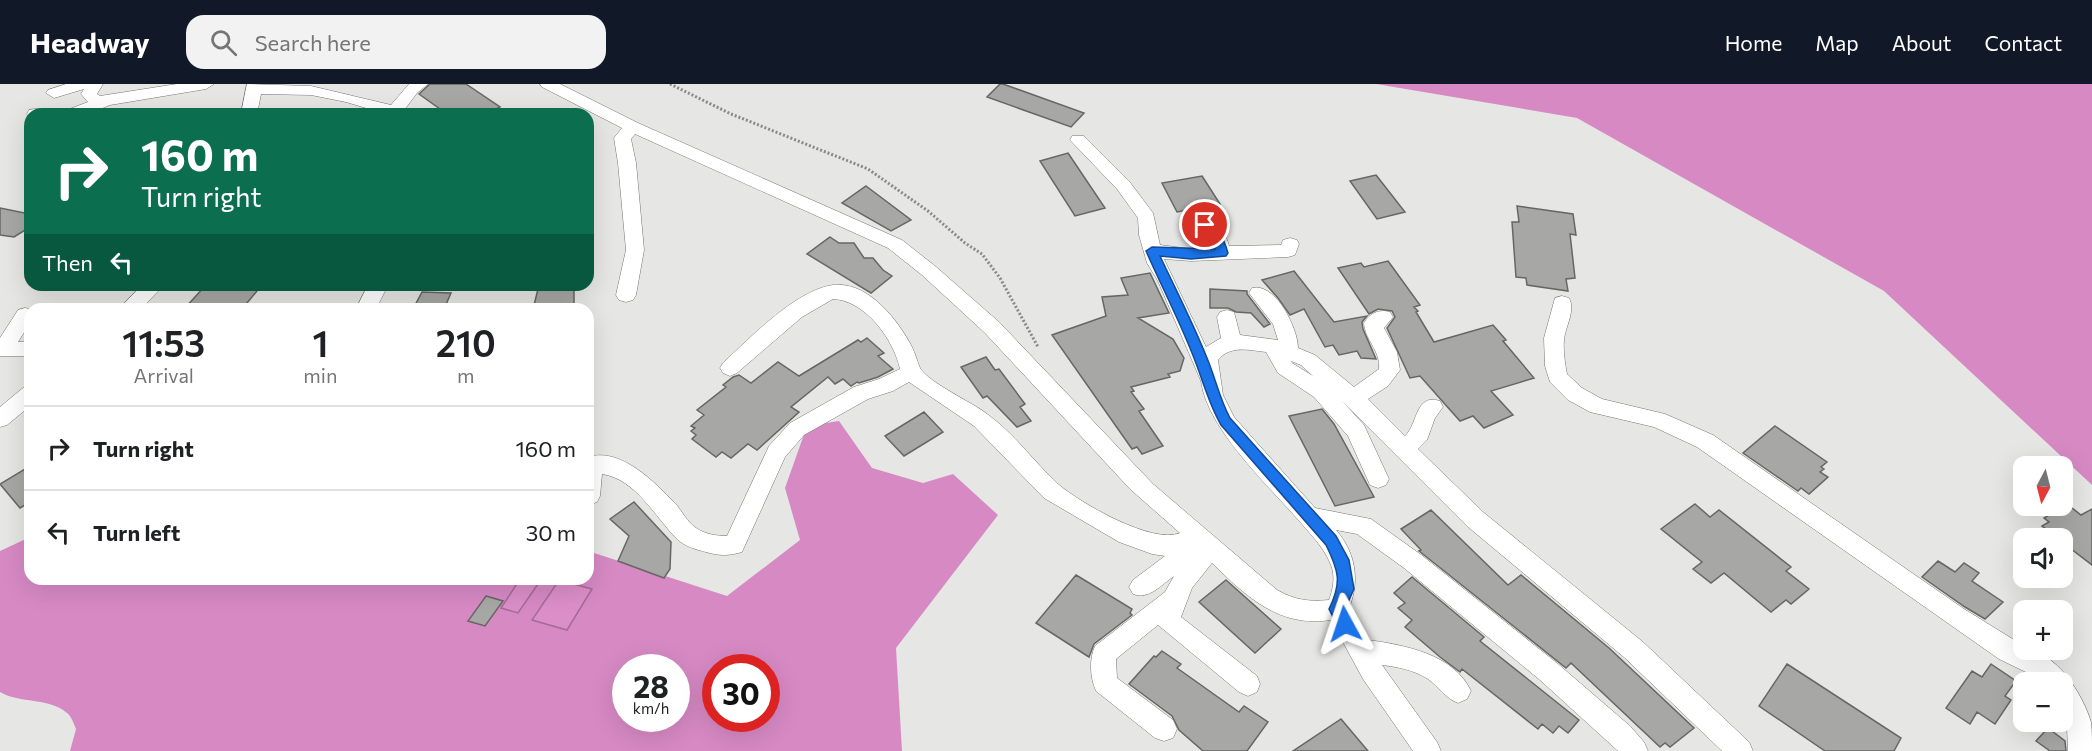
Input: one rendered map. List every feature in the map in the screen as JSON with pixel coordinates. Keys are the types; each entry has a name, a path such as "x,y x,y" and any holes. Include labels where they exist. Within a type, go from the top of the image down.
{"street":[{"path":"54,93 82,84"},
{"path":"95,84 89,94 95,101 197,85"},
{"path":"402,108 411,90 420,84"},
{"path":"548,84 632,127 895,244 950,287 1199,542 1268,596 1292,609 1317,612 1337,609"},
{"path":"250,108 255,86 324,93 351,98 383,108"},
{"path":"88,108 106,101"},
{"path":"626,295 635,250 627,163 622,138 632,127"},
{"path":"1078,140 1101,160 1147,217 1152,251 1211,384 1217,406 1226,422 1331,541 1341,560 1347,589 1337,609"},
{"path":"1205,225 1218,238 1222,253"},
{"path":"1152,251 1191,255 1288,251 1290,244"},
{"path":"135,303 148,291"},
{"path":"730,369 813,300 831,292 852,296 874,311 900,343 908,357 911,372 932,389 1020,446 1052,492 1099,521 1152,544 1172,547 1199,542"},
{"path":"1259,293 1281,317 1290,338 1280,348"},
{"path":"1562,303 1554,338 1555,366 1557,376 1575,394 1596,406 1658,420 1705,441 1956,616 2008,651 2047,672"},
{"path":"24,317 3,350 24,349"},
{"path":"1227,317 1232,343"},
{"path":"1353,398 1385,378 1391,366 1389,354 1374,329 1374,322 1383,318"},
{"path":"1211,384 1208,360 1213,352 1225,344 1280,348 1315,365 1404,447 1475,519 1634,650 1740,751"},
{"path":"1280,348 1285,368 1321,391 1357,430 1378,479"},
{"path":"594,464 614,467 629,474 667,510 686,534 719,546 734,545 777,452 797,429 853,397 911,372"},
{"path":"0,419 24,399"},
{"path":"1404,447 1415,441 1424,429 1425,416 1433,407"},
{"path":"1310,516 1363,526 1412,561 1549,672 1621,735 1635,751"},
{"path":"1142,587 1199,542"},
{"path":"1199,542 1190,568 1172,600 1168,621 1248,684"},
{"path":"1164,729 1105,684 1104,654 1172,600"},
{"path":"1337,609 1359,650 1428,751"},
{"path":"1359,650 1426,664 1449,680 1458,691"},
{"path":"2073,711 2080,726 2081,751"}],"path":[{"path":"670,84 731,114 868,169 982,254 1000,278 1041,352 1027,364"}],"shaded area":[{"path":"1376,84 2092,84 2092,485 2073,467 2073,456 2061,456 1884,291 1577,118"},
{"path":"839,421 872,468 923,483 953,474 998,515 896,648 902,751 70,751 76,729 67,713 43,702 16,698 0,692 0,551 24,540 24,585 594,585 594,553 727,596 800,540 785,488 807,426"},
{"path":"516,585 537,585 518,613 501,608"},
{"path":"556,585 577,585 592,589 567,630 532,620"}],"building":[{"path":"430,84 466,84 500,107 439,108 419,94"},
{"path":"1000,84 1084,113 1071,127 987,97"},
{"path":"1068,153 1105,208 1075,216 1040,161"},
{"path":"1376,175 1405,212 1377,219 1350,181"},
{"path":"1202,176 1220,204 1177,212 1162,183"},
{"path":"866,186 911,220 891,231 842,203"},
{"path":"1517,206 1573,214 1576,235 1570,234 1575,278 1566,279 1568,291 1527,285 1526,278 1516,277 1512,222 1519,222"},
{"path":"0,208 24,213 24,231 14,237 0,235"},
{"path":"830,237 839,243 854,243 864,258 873,258 883,270 892,276 871,293 807,254"},
{"path":"1388,261 1420,305 1414,307 1434,342 1493,325 1506,340 1503,341 1534,378 1491,391 1513,415 1484,428 1473,416 1460,421 1420,376 1410,378 1387,328 1395,317 1392,311 1378,309 1369,314 1338,268 1361,263 1364,267"},
{"path":"1294,271 1334,322 1367,316 1362,322 1363,329 1376,359 1361,358 1357,351 1339,355 1333,345 1325,347 1304,309 1290,315 1262,280"},
{"path":"1150,273 1169,313 1138,318 1173,339 1184,358 1180,371 1168,374 1170,377 1131,387 1134,391 1131,392 1144,409 1139,411 1163,446 1142,454 1137,447 1132,449 1052,335 1106,316 1102,297 1128,295 1121,278"},
{"path":"1210,289 1247,291 1270,324 1264,327 1251,313 1236,312 1228,308 1210,308"},
{"path":"200,291 257,291 247,303 190,303"},
{"path":"538,291 574,291 574,303 534,303"},
{"path":"422,292 451,293 447,303 416,303"},
{"path":"867,338 884,353 878,356 893,369 851,386 843,379 835,384 828,377 791,407 799,412 757,450 748,444 731,458 722,452 716,457 692,439 696,435 691,431 695,428 691,426 704,415 697,410 726,387 723,385 733,377 739,375 751,383 778,362 799,376 858,340 861,342"},
{"path":"986,357 995,370 999,369 1025,404 1020,407 1031,421 1017,427 987,396 983,398 961,367"},
{"path":"1322,409 1334,424 1374,497 1335,506 1289,416"},
{"path":"924,412 943,432 904,456 885,436"},
{"path":"1775,426 1827,462 1821,467 1824,469 1820,472 1828,477 1809,494 1801,488 1798,491 1743,453"},
{"path":"24,470 24,506 20,508 0,484"},
{"path":"634,502 671,542 670,569 664,578 618,561 629,536 610,519"},
{"path":"1695,504 1710,517 1719,510 1791,567 1786,571 1809,589 1791,604 1786,600 1771,612 1724,573 1711,583 1693,569 1702,562 1661,529"},
{"path":"2073,509 2081,515 2092,509 2092,565 2073,550 2073,528 2045,528 2042,526 2049,522 2044,518 2073,516"},
{"path":"1431,510 1508,585 1521,575 1609,648 1694,728 1670,747 1665,743 1660,747 1571,663 1566,668 1419,551 1421,550 1401,529"},
{"path":"1938,561 1955,572 1964,563 1979,573 1972,581 2003,602 1985,619 1965,607 1922,577"},
{"path":"1076,575 1132,609 1130,613 1132,615 1094,644 1089,657 1036,623"},
{"path":"1412,577 1484,637 1480,641 1579,720 1568,733 1559,726 1553,733 1542,724 1538,729 1462,669 1460,672 1440,657 1405,627 1412,620 1398,608 1405,603 1394,593"},
{"path":"1226,580 1281,629 1255,653 1199,602"},
{"path":"486,596 503,601 485,626 468,621"},
{"path":"1162,651 1181,664 1177,668 1239,712 1244,706 1268,722 1247,751 1203,751 1179,730 1172,716 1129,684 1154,656 1156,657"},
{"path":"1787,664 1901,738 1894,751 1825,751 1759,706"},
{"path":"1991,664 2013,679 2013,685 2005,696 2011,700 1995,724 1977,712 1970,724 1946,708 1972,671 1982,677"},
{"path":"1341,719 1368,751 1293,751"},
{"path":"2044,732 2053,732 2065,741 2066,751 2050,751 2036,741"}],"route":[{"path":"1205,225 1218,238 1222,253 1191,255 1152,251 1191,334 1211,384 1217,406 1226,422 1331,541 1341,560 1347,589 1337,609 1345,624"}]}
